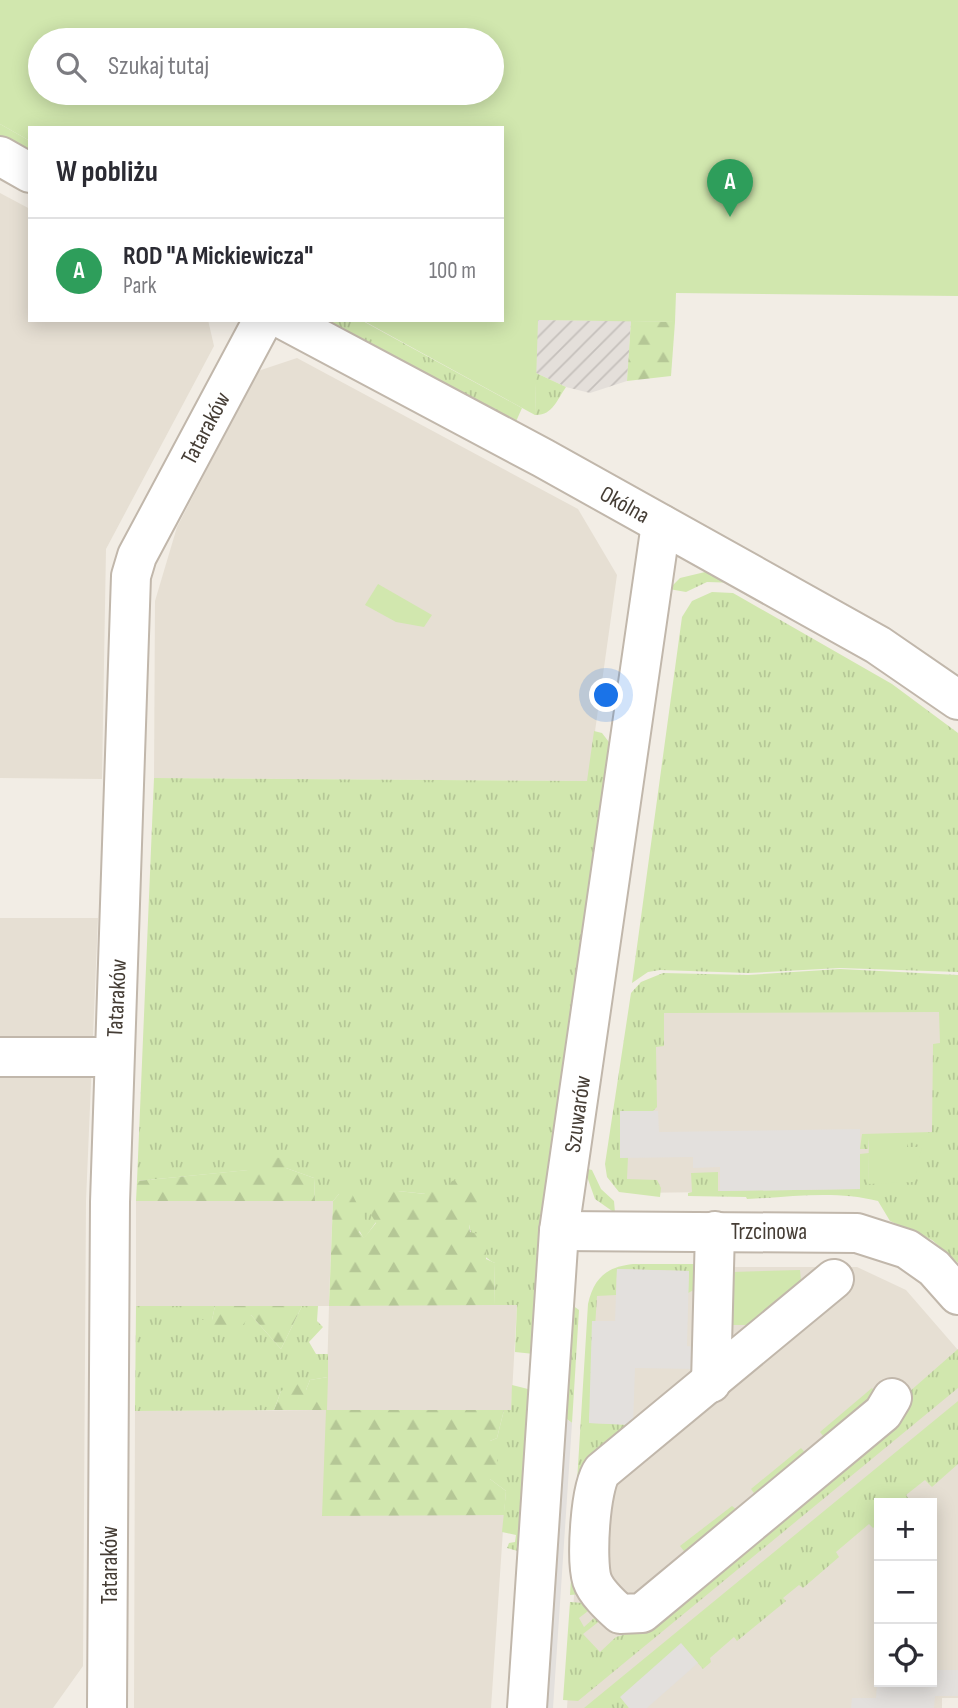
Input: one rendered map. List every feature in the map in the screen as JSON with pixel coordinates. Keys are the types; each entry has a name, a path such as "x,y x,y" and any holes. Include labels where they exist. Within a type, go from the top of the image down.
{"street":[{"path":"0,156 28,172"},
{"name":"Tataraków","path":"107,1708 113,1057 121,906 131,576 137,556 262,322"},
{"name":"Okólna","path":"288,322 878,645 958,700"},
{"name":"Szuwarów","path":"527,1708 559,1231 661,524"},
{"path":"0,1057 113,1057"},
{"name":"Trzcinowa","path":"559,1231 840,1231 867,1235 900,1246 922,1258 941,1274 958,1295"},
{"path":"711,1382 715,1231"},
{"path":"834,1279 598,1476 593,1497 591,1573 595,1585 595,1612 642,1613 883,1413 892,1398"}],"shaded area":[{"path":"0,193 28,208 28,322 208,322 214,346 106,549 102,779 0,778"},
{"path":"537,320 631,321 627,381 590,393 566,387 536,373"},
{"path":"297,358 578,509 617,575 588,781 154,778 155,601 177,527 258,371"},
{"path":"0,918 98,918 86,1201 83,1666 53,1708 0,1708"},
{"path":"958,991 922,1190 627,1193 608,1169 633,993"},
{"path":"620,1111 658,1111 659,1132 860,1129 860,1189 720,1191 720,1167 693,1168 693,1157 620,1158"},
{"path":"136,1201 333,1201 329,1300 517,1305 511,1411 504,1410 323,1515 504,1515 491,1708 134,1708 135,1411 326,1410 329,1306 136,1306"},
{"path":"619,1267 857,1267 906,1290 958,1350 958,1698 942,1698 942,1708 567,1708 593,1292"},
{"path":"617,1269 689,1271 687,1346 698,1347 697,1369 635,1368 633,1425 589,1423 592,1321 615,1321"},
{"path":"564,1417 572,1423 553,1708 540,1708"},
{"path":"681,1643 698,1663 647,1708 629,1708 620,1697"},
{"path":"937,1670 958,1670 958,1696 935,1696 934,1708 851,1708 852,1698 876,1698 877,1687 937,1687"}],"green space":[{"path":"0,0 958,0 958,296 676,293 675,322 538,320 535,415 366,322 504,322 504,126 28,126 28,140 0,124"},
{"path":"0,124 28,140 28,153 0,138"},
{"path":"631,321 675,322 671,376 627,381"},
{"path":"330,322 365,322 522,408 514,426"},
{"path":"536,373 566,387 550,410 541,415 535,415"},
{"path":"705,572 722,575 738,583 707,582 686,592 669,589 680,578"},
{"path":"378,584 432,615 424,627 396,622 365,605"},
{"path":"712,592 733,593 892,684 958,733 958,972 840,968 748,973 660,970 648,972 632,983 682,617 692,601"},
{"path":"594,731 602,733 612,746 534,1354 515,1352 517,1305 494,1305 495,1263 478,1247 469,1224 480,1219 446,1190 426,1194 398,1191 364,1239 339,1194 333,1201 315,1201 314,1178 286,1168 285,1158 249,1170 137,1181 154,778 587,781"},
{"path":"840,969 958,975 958,1263 932,1240 890,1221 878,1201 829,1195 747,1199 688,1196 688,1193 692,1192 691,1173 718,1172 718,1191 860,1189 860,1154 869,1153 868,1184 906,1147 907,1139 869,1138 868,1149 860,1149 862,1134 932,1132 933,1044 940,1043 939,1012 664,1013 664,1046 656,1047 657,1107 653,1111 620,1112 621,1158 628,1157 627,1179 657,1180 661,1188 660,1197 619,1192 607,1177 605,1164 631,993 641,982 663,973 748,975"},
{"path":"869,1138 908,1138 907,1147 922,1147 914,1182 868,1184"},
{"path":"253,1157 286,1158 286,1168 314,1178 315,1201 136,1201 137,1181 248,1170"},
{"path":"584,1168 592,1170 601,1189 614,1201 615,1213 595,1199"},
{"path":"461,1179 482,1193 480,1220 469,1225 470,1232 486,1236 486,1259 495,1263 494,1305 329,1306 333,1201 339,1194 351,1192 367,1223 359,1232 364,1238 376,1223 366,1206 371,1187 393,1184 398,1191 425,1194 427,1184 446,1190 452,1181"},
{"path":"633,1264 697,1264 694,1290 688,1293 689,1271 617,1269 616,1295 597,1296 589,1423 633,1425 594,1459 582,1594 570,1595 588,1304 594,1287 603,1275 615,1268"},
{"path":"800,1270 801,1281 749,1325 732,1325 732,1272"},
{"path":"568,1302 579,1310 572,1423 564,1417"},
{"path":"136,1306 215,1306 212,1320 197,1330 251,1315 281,1349 302,1306 318,1306 317,1321 323,1327 309,1342 316,1354 328,1354 328,1377 310,1380 306,1390 281,1391 274,1410 135,1411"},
{"path":"215,1306 302,1306 281,1349 251,1315 236,1333 197,1331 199,1320 212,1320"},
{"path":"958,1349 958,1388 578,1701 563,1700 570,1602 597,1604 579,1618 584,1627 602,1611 606,1616 583,1634 600,1652 616,1637 637,1631"},
{"path":"328,1377 327,1410 504,1410 497,1438 490,1441 490,1446 497,1451 497,1469 490,1473 490,1479 506,1491 504,1515 322,1516 326,1410 274,1410 281,1391 297,1383 306,1390 310,1380"},
{"path":"512,1385 532,1390 521,1552 507,1548 509,1543 515,1542 516,1535 502,1532 506,1491 490,1479 490,1441 497,1438 504,1410 511,1410"},
{"path":"872,1388 880,1396 829,1443 820,1432"},
{"path":"958,1401 958,1464 932,1487 925,1480 906,1495 908,1498 874,1498 874,1527 869,1524 836,1552 839,1557 803,1588 799,1585 783,1598 786,1601 737,1641 734,1637 710,1658 711,1662 703,1669 681,1644 621,1697 629,1708 584,1708"},
{"path":"801,1448 810,1458 759,1500 751,1489"},
{"path":"732,1506 743,1515 688,1556 680,1546"}],"place":[{"name":"ROD \"A Mickiewicza\"","path":"730,217"}]}
